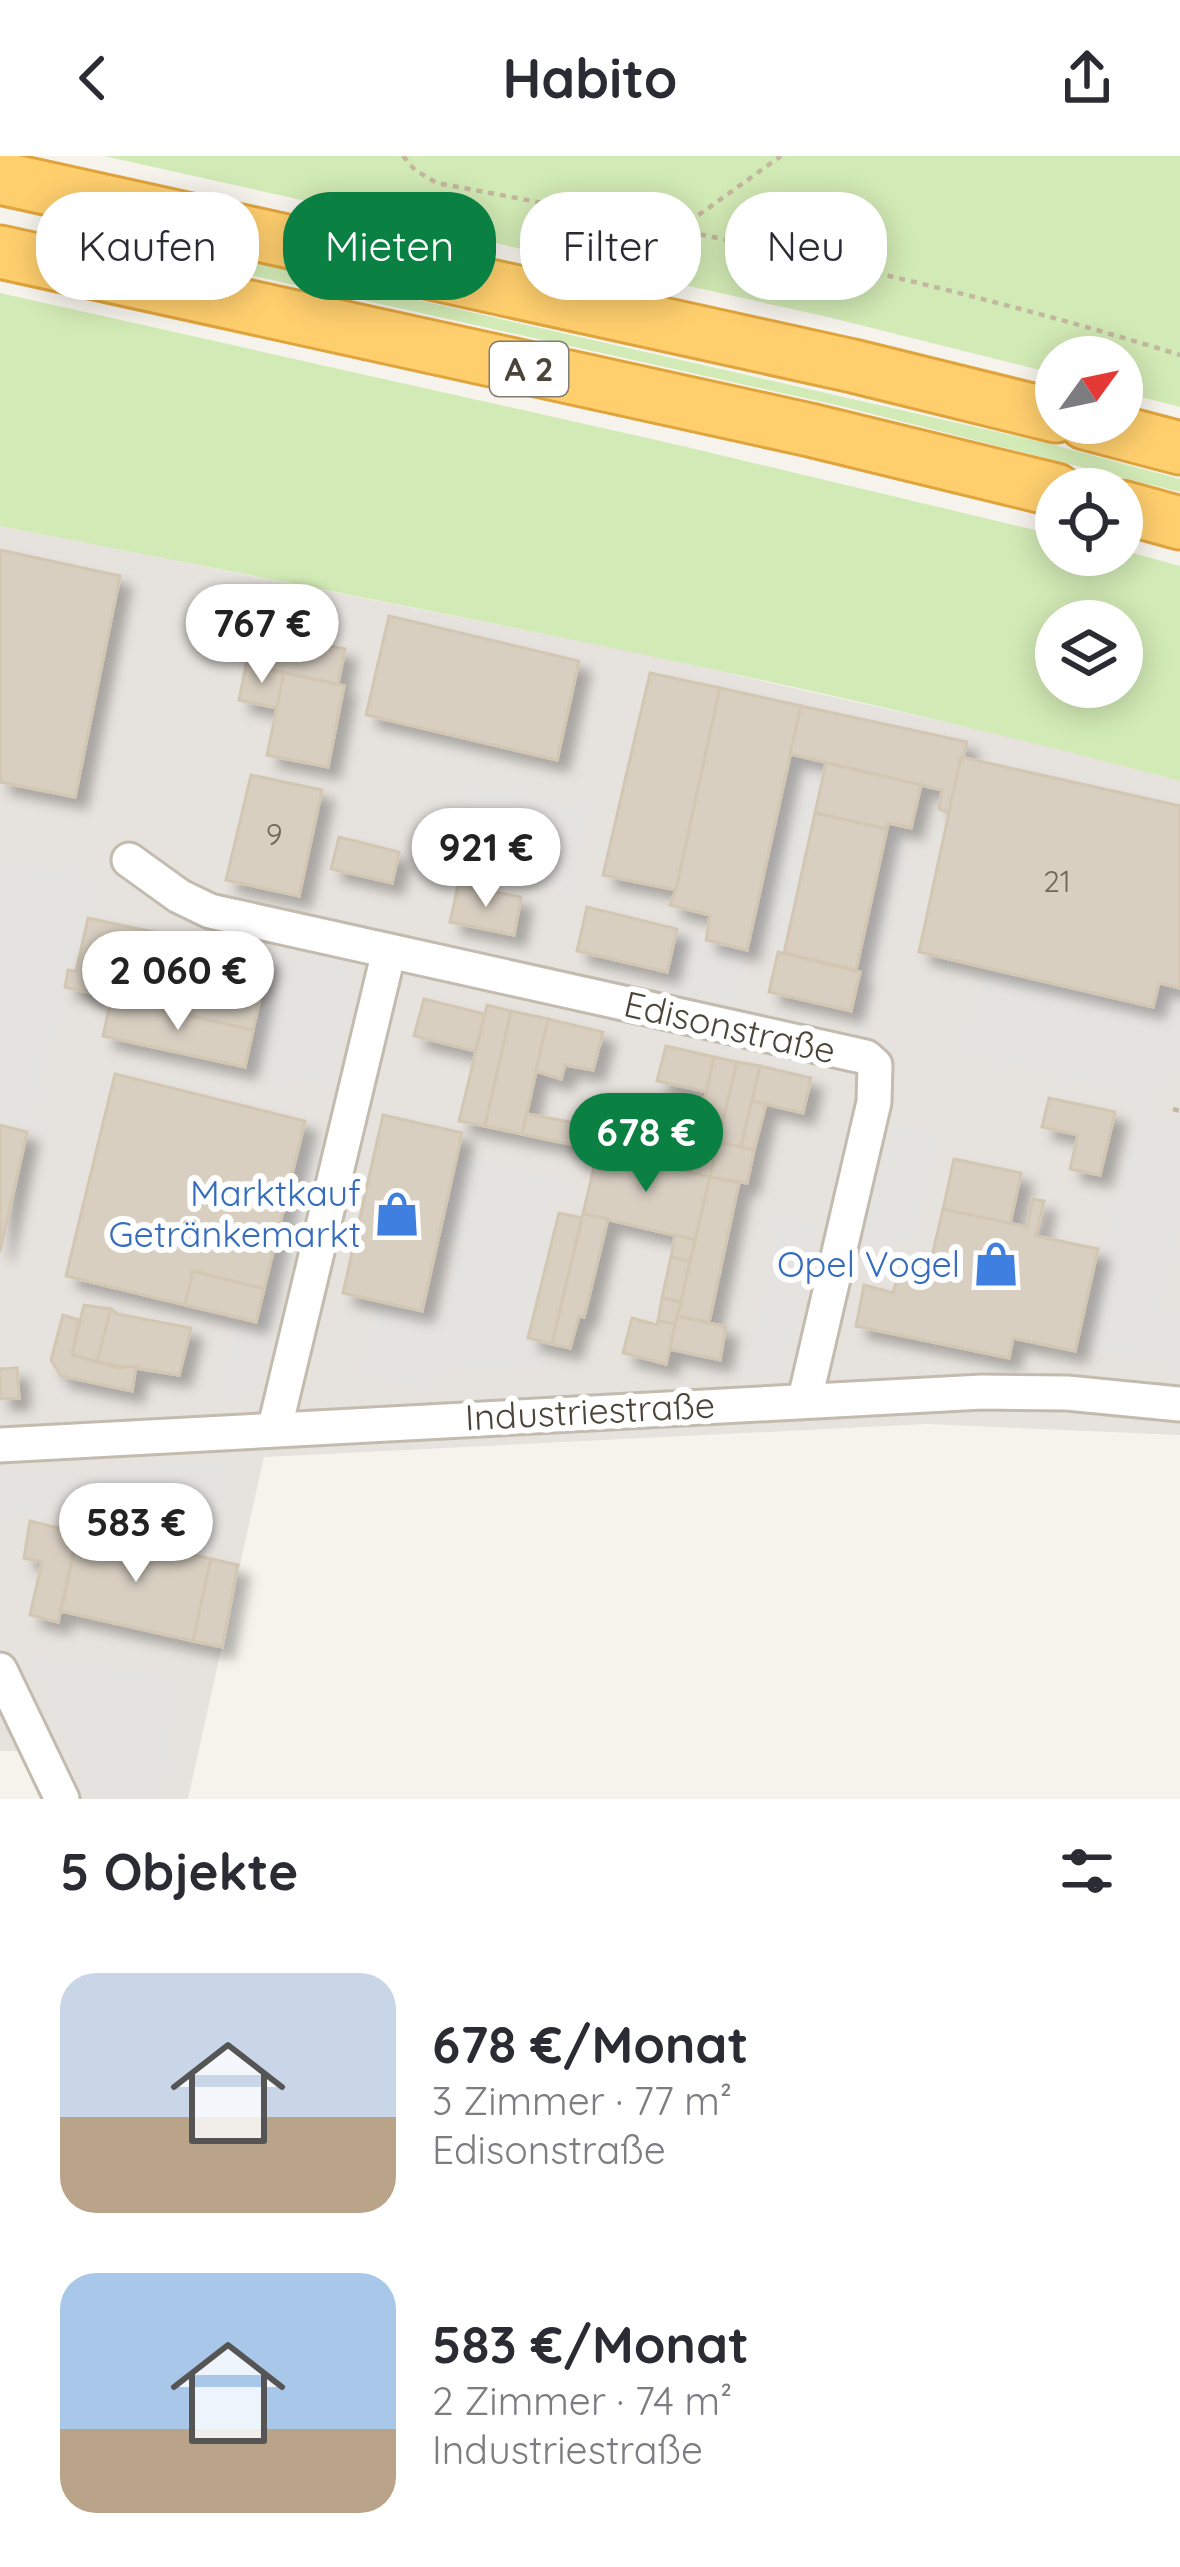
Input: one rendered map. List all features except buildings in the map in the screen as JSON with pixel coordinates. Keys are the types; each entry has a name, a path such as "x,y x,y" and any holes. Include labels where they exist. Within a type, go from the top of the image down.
{"highway":[{"name":"A 2","path":"0,178 853,366 1035,411"},
{"name":"A 2","path":"0,252 810,430 1035,485"},
{"path":"1143,438 1180,448"},
{"path":"1143,513 1180,523"}],"street":[{"name":"Edisonstraße","path":"130,860 179,896 210,911 846,1052 875,1065 874,1102 805,1399"},
{"path":"275,1427 389,951"},
{"name":"Industriestraße","path":"0,1445 982,1392 1180,1404"},
{"path":"0,1670 62,1799"}],"path":[{"path":"403,156 415,170 437,182 520,198"},
{"path":"701,213 781,156"},
{"path":"701,234 1035,309 1180,355"}],"shaded area":[{"path":"0,526 620,649 1034,742 1180,781 1180,1435 926,1424 264,1457 188,1799 40,1799 18,1751 0,1751"},
{"path":"790,754 826,763 784,953 748,945"},
{"path":"472,785 587,810 571,889 486,870 483,883 452,876"},
{"path":"890,829 907,833 862,1032 854,1031 868,971 859,968"},
{"path":"0,860 96,880 76,971 67,970 55,1043 47,1042 32,1117 44,1120 32,1131 0,1125"},
{"path":"676,933 747,950 733,1007 662,991"},
{"path":"274,946 336,960 355,982 333,1088 248,1067"},
{"path":"986,968 1153,1007 1159,983 1180,988 1180,1069 1139,1095 966,1051"},
{"path":"1137,1113 1180,1122 1180,1222 1160,1311 1180,1315 1180,1364 1084,1347"},
{"path":"890,1122 940,1134 913,1243 863,1231"},
{"path":"303,1139 320,1143 263,1381 246,1377 241,1399 219,1394 235,1326 257,1331"},
{"path":"456,1155 566,1181 528,1338 549,1365 470,1369 438,1363 432,1392 360,1375 379,1301 446,1317 462,1243 438,1237"},
{"path":"780,1215 818,1223 790,1347 772,1370 745,1377"},
{"path":"228,1460 209,1554 17,1513 0,1520 0,1472"},
{"path":"29,1657 170,1676 168,1687 180,1689 157,1799 97,1799"}],"green space":[{"path":"104,156 1180,156 1180,407 1143,397 1143,336 1035,336 1035,369 751,300 887,300 887,192 725,192 725,294 701,289 701,192 520,192 520,249 496,243 496,192 283,192 283,196"},
{"path":"259,264 283,269 283,282 259,277"},
{"path":"0,293 1035,530 1035,576 1143,576 1143,556 1180,566 1180,781 887,708 0,526"},
{"path":"362,300 417,300 1139,468 1085,468 841,406"},
{"path":"1143,469 1180,479 1180,492 1143,483"}],"place":[{"name":"Marktkauf Getränkemarkt","path":"397,1214"},
{"name":"Opel Vogel","path":"996,1264"}]}
